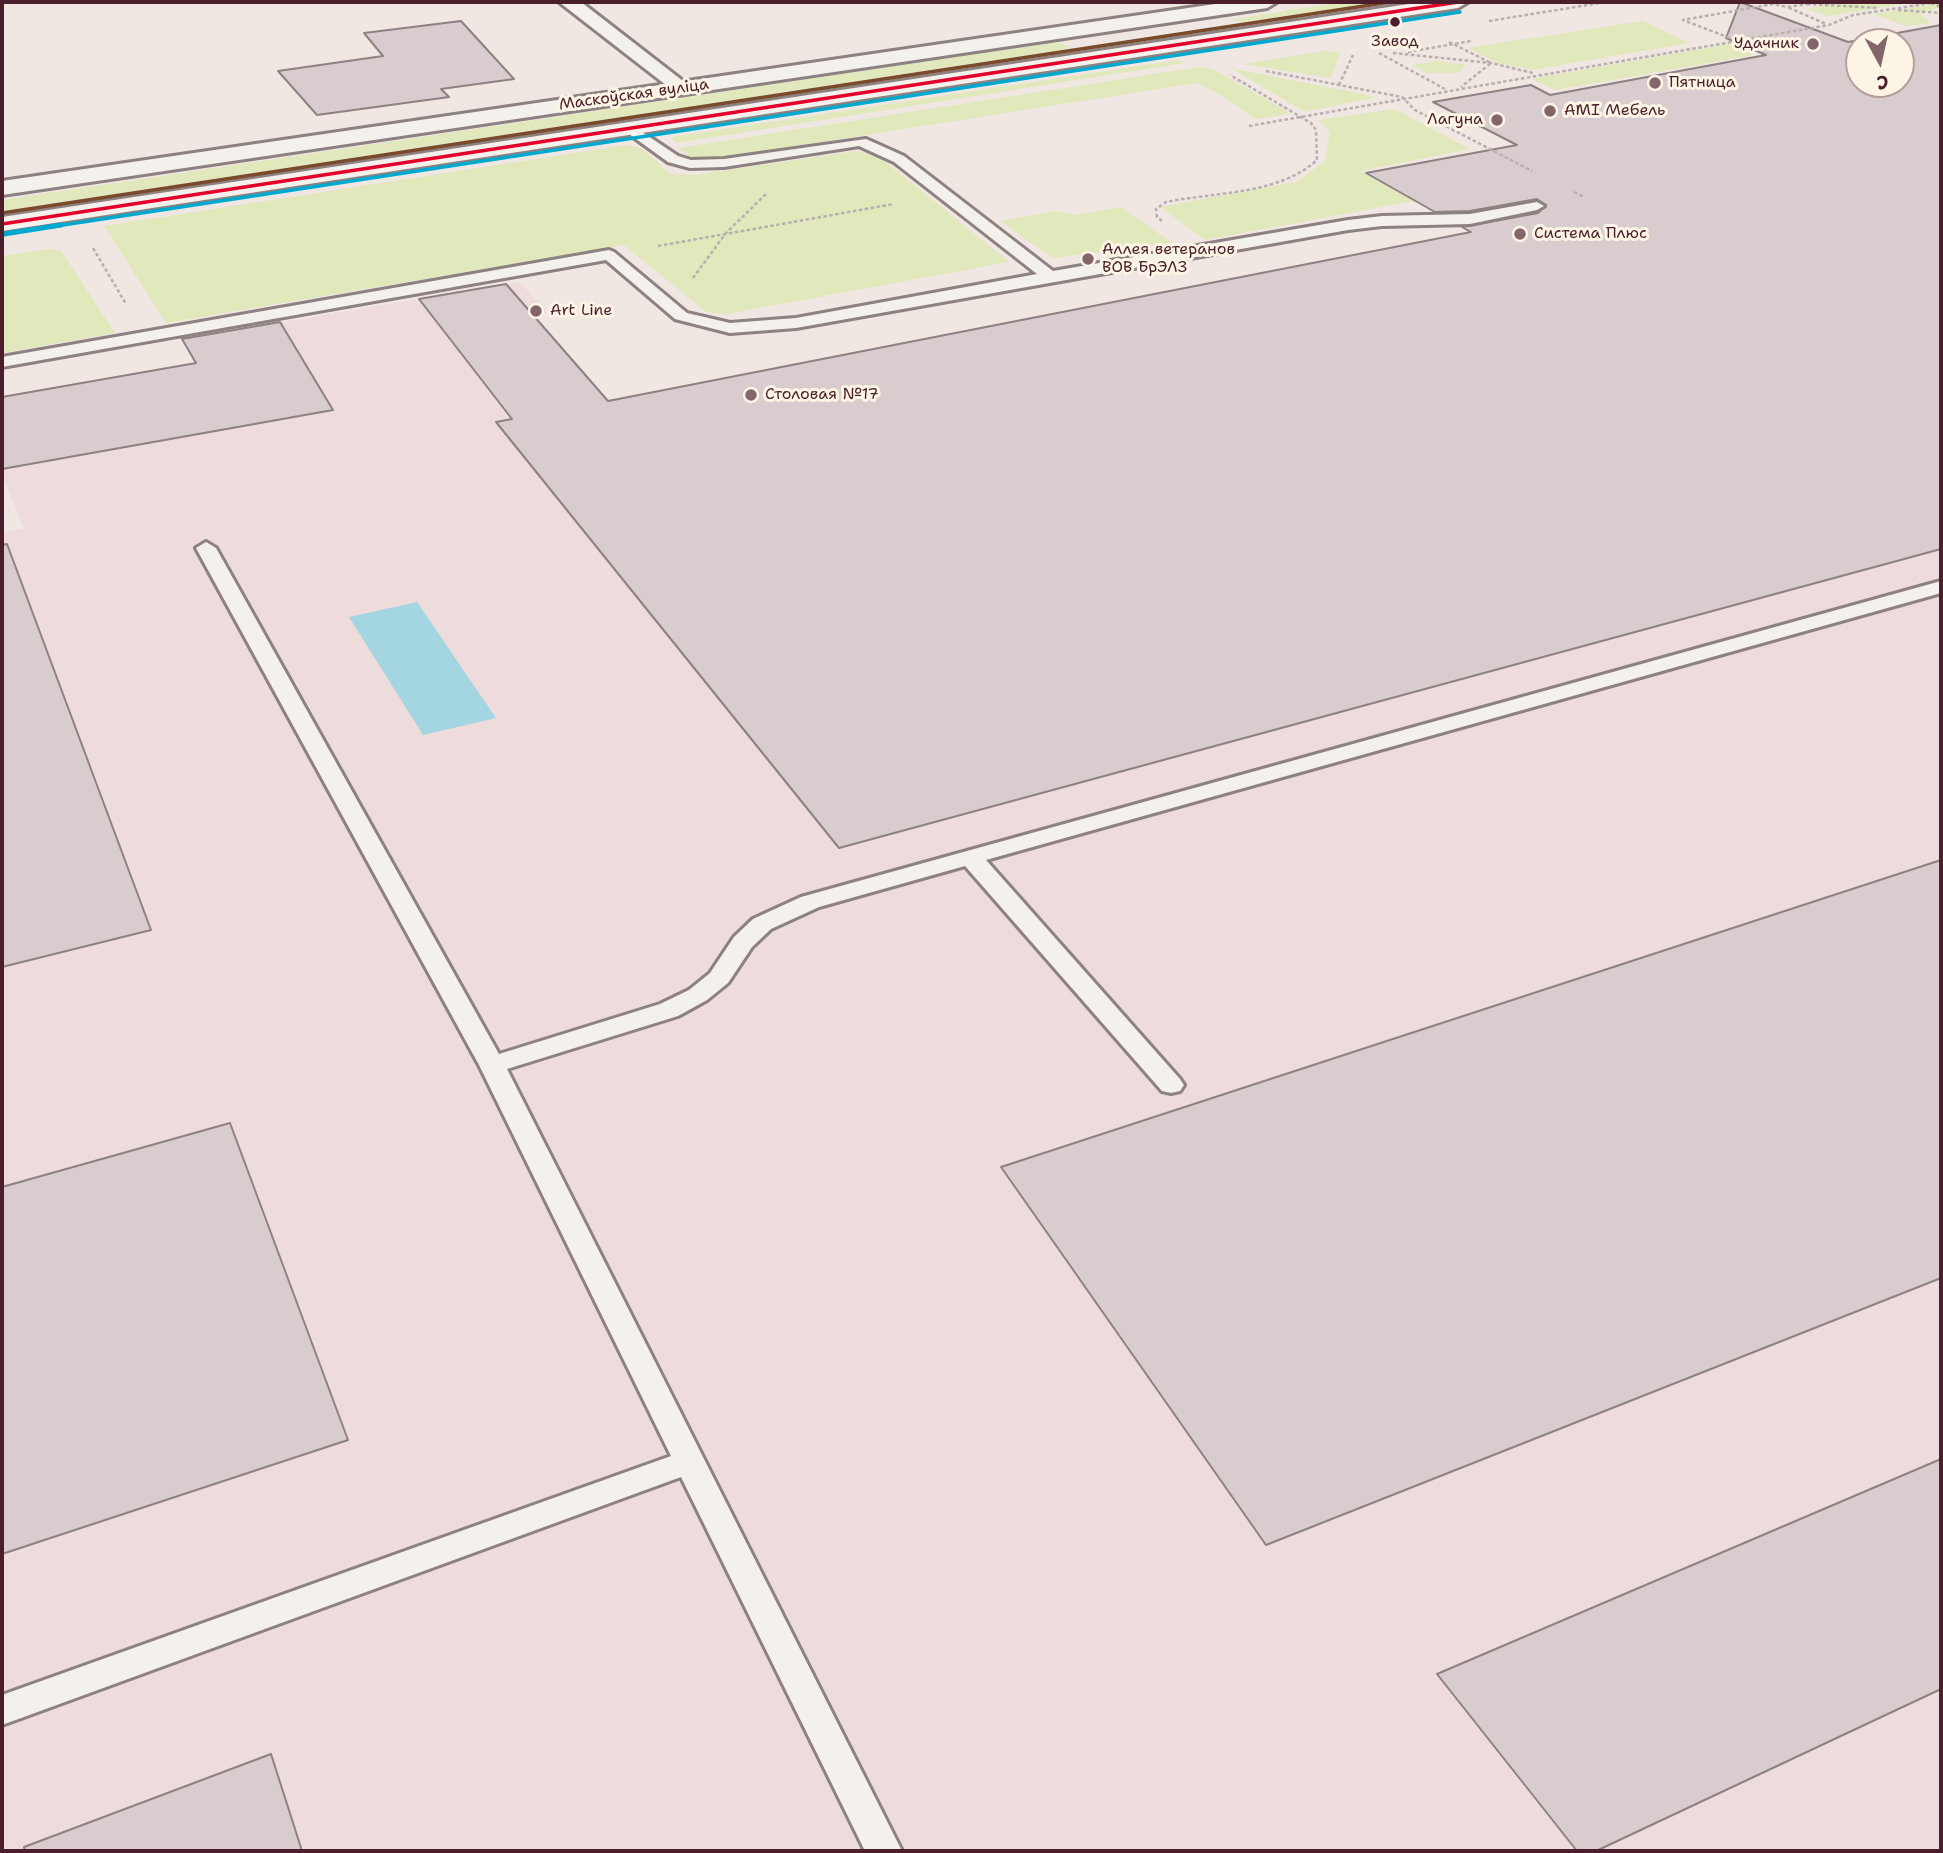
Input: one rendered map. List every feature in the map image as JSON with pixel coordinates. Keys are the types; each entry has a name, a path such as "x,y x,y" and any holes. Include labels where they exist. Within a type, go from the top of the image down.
{"main road":[{"path":"569,2 682,88"},
{"name":"Маскоўская вуліца","path":"2,188 1267,2"},
{"name":"Маскоўская вуліца","path":"2,224 1458,2"},
{"path":"1222,8 1208,14 1209,21 1226,28 1262,32"},
{"path":"1034,36 1057,37 1087,46 1087,51 1077,60"}],"lane":[{"path":"630,128 673,159 690,164 724,163 861,142 893,156 915,171 1050,276"},
{"path":"2,362 609,256 670,309 693,321 730,328 774,326 1348,225 1382,220 1470,219 1537,206"},
{"path":"206,548 492,1065 884,1851"},
{"path":"492,1065 669,1010 698,995 719,978 743,942 762,924 785,911 1941,587"},
{"path":"970,857 1171,1085"},
{"path":"2,1710 688,1462"}],"path":[{"path":"1787,8 1823,2"},
{"path":"1929,2 1941,7"},
{"path":"1249,126 1402,97 1829,25 1853,15 1938,2"},
{"path":"1807,4 1941,13"},
{"path":"1736,40 1683,20 1773,5 1829,25"},
{"path":"1442,38 1491,63"},
{"path":"1401,54 1471,41"},
{"path":"1446,90 1375,51 1491,63 1537,74"},
{"path":"1339,85 1354,53"},
{"path":"1460,87 1491,63"},
{"path":"1161,221 1156,209 1166,202 1276,182 1307,171 1317,160 1316,130 1303,117 1221,70"},
{"path":"1260,70 1402,97 1415,110 1493,151"},
{"path":"670,309 726,233 809,150"},
{"path":"609,256 947,194"},
{"path":"88,238 128,309"}],"shaded area":[{"path":"1941,107 1941,1851 2,1851 2,533 24,529 2,474 2,397 196,364 182,339 520,282 547,313 534,316 608,401 1557,216 1905,114"}],"green space":[{"path":"1340,2 1380,2 1243,22 1229,20"},
{"path":"1849,2 1917,2 1828,16 1806,9"},
{"path":"1941,3 1941,7 1920,13 1931,23 1905,26 1874,14"},
{"path":"1643,21 1690,43 1532,70 1498,63 1467,48"},
{"path":"1055,42 1068,46 1067,49 2,211 2,200"},
{"path":"1729,44 1754,55 1555,90 1531,79"},
{"path":"1325,51 1340,53 1331,78 1242,64"},
{"path":"1178,60 1185,63 676,143 671,137"},
{"path":"1438,61 1465,64 1459,73 1426,73 1412,65"},
{"path":"1199,67 1213,69 1291,114 1255,119 1197,83 713,159 691,158 678,148"},
{"path":"1230,68 1377,97 1305,112"},
{"path":"1395,109 1470,149 1360,171 1414,201 1205,240 1160,207 1296,182 1325,161 1330,132 1318,120"},
{"path":"626,145 641,148 671,174 695,175 855,151 878,156 1009,262 726,314 706,312 624,245 166,323 104,226"},
{"path":"1122,207 1172,243 1053,258 1000,221 1055,211 1075,215"},
{"path":"49,249 61,251 115,333 2,353 2,256"}],"water":[{"path":"417,602 496,718 423,735 349,617"}],"building":[{"path":"1740,2 1845,41 1845,98 1915,98 1915,30 1941,25 1941,549 839,848 496,422 512,419 419,299 506,284 608,401 1471,232 1462,227 1538,213 1546,205 1537,199 1470,211 1435,212 1366,173 1517,145 1433,102 1531,85 1550,95 1766,55 1726,38"},
{"path":"461,21 514,79 441,89 449,97 317,115 278,71 383,56 364,33"},
{"path":"280,322 333,410 2,469 2,397 196,363 182,339"},
{"path":"7,544 151,930 2,967 2,545"},
{"path":"1941,860 1941,1278 1266,1545 1001,1167"},
{"path":"230,1123 348,1440 2,1554 2,1187"},
{"path":"1941,1459 1941,1689 1596,1851 1577,1851 1437,1674"},
{"path":"271,1754 302,1851 25,1851 24,1847"}],"transit line":[{"path":"2,213 1390,2"},
{"path":"2,224 1458,2"},
{"path":"4,234 1460,12"}],"place":[{"name":"Завод","path":"1395,22"},
{"name":"Удачник","path":"1813,44"},
{"name":"Пятница","path":"1655,83"},
{"name":"AMI Мебель","path":"1550,111"},
{"name":"Лагуна","path":"1497,120"},
{"name":"Система Плюс","path":"1520,234"},
{"name":"Аллея ветеранов ВОВ БрЭЛЗ","path":"1088,259"},
{"name":"Art Line","path":"536,311"},
{"name":"Столовая №17","path":"751,395"}]}
